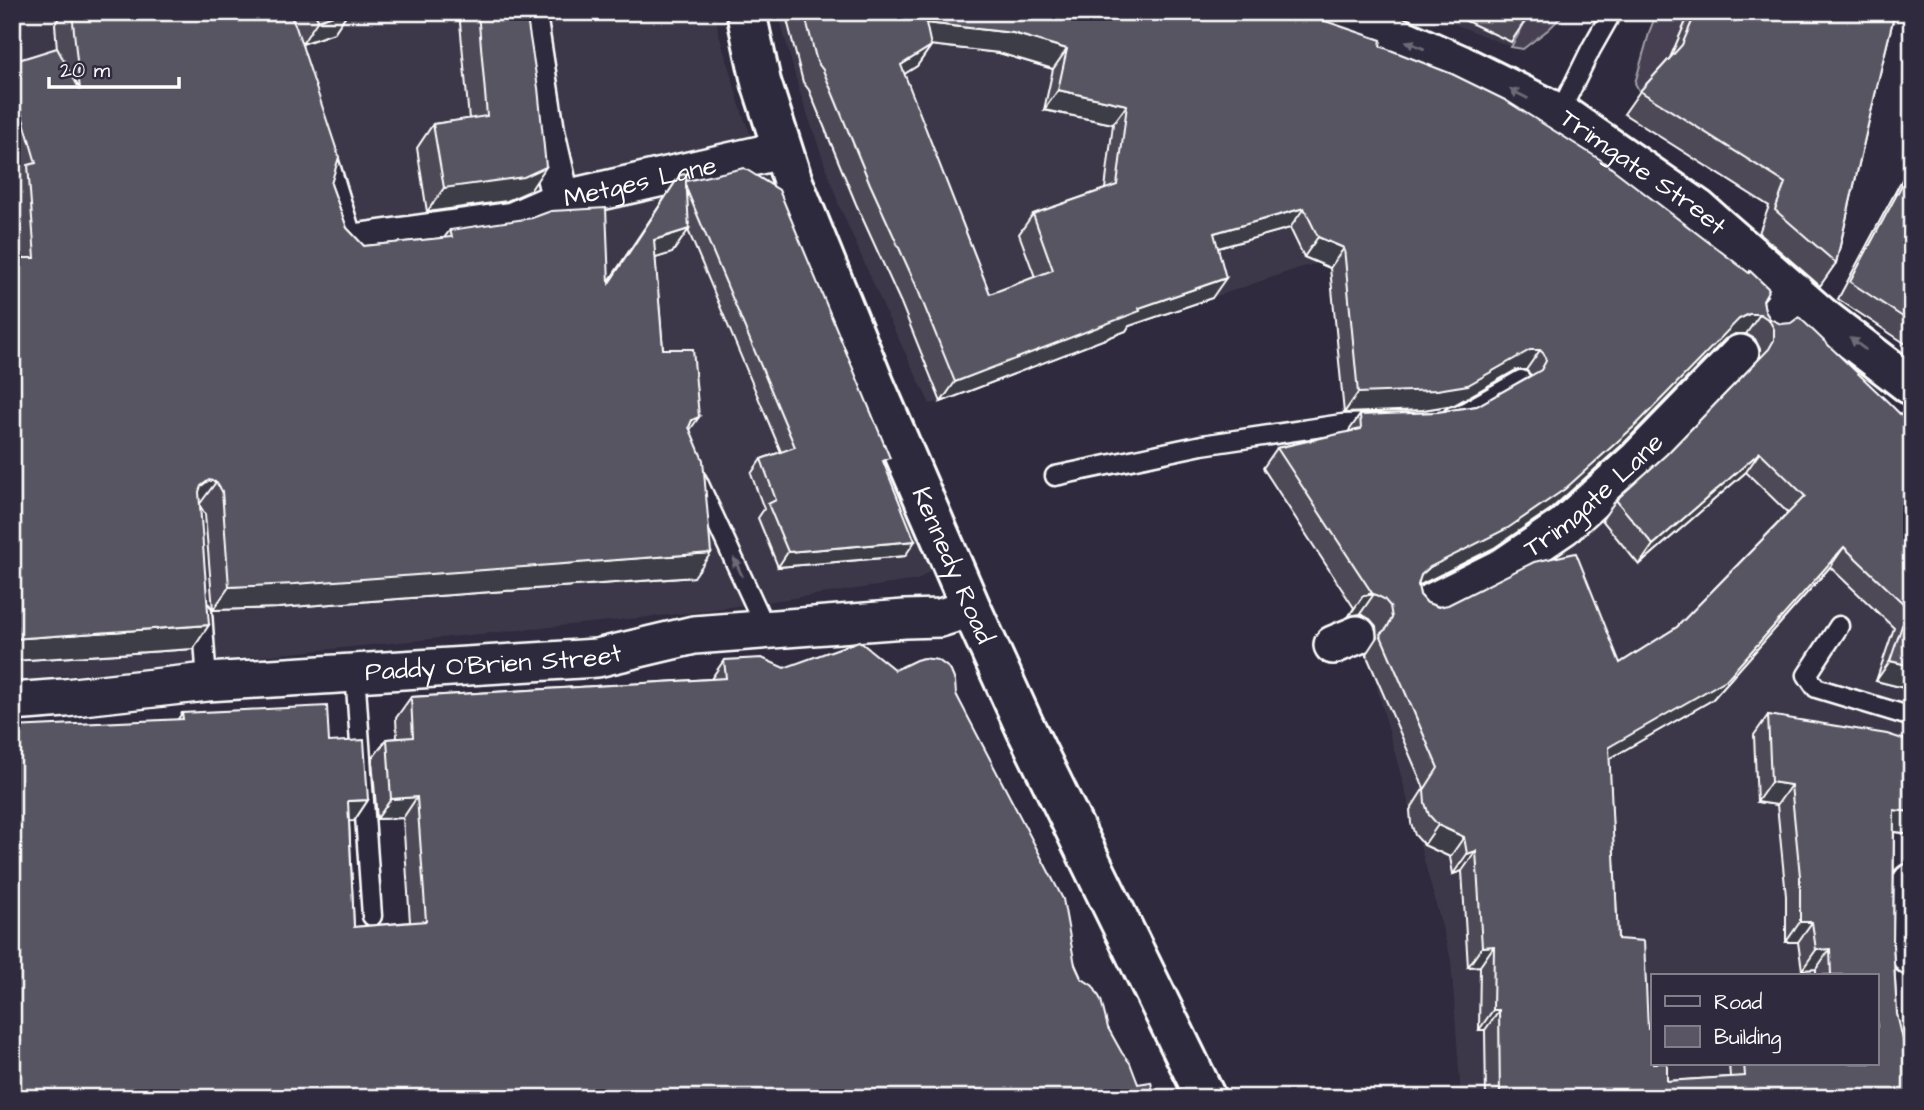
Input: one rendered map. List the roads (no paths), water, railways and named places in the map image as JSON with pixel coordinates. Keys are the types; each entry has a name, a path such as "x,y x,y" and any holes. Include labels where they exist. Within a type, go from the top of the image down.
{"street":[{"name":"Metges Lane","path":"527,12 546,134 561,200 782,150"},
{"name":"Kennedy Road","path":"746,12 761,82 793,182 874,383 971,608 1039,756 1206,1098"},
{"name":"Trimgate Street","path":"1342,12 1461,65 1559,114 1698,209 1822,317 1912,386"},
{"path":"354,243 513,221 561,200"},
{"path":"1770,323 1795,292"},
{"name":"Trimgate Lane","path":"1425,606 1505,566 1564,526 1638,459 1740,354"},
{"name":"Paddy O'Brien Street","path":"12,702 207,682 597,658 694,635 940,618 971,608"},
{"path":"1912,883 1912,956"}],"lane":[{"path":"1559,114 1612,12"},
{"path":"322,136 354,243"},
{"path":"1436,419 1458,415 1521,380"},
{"path":"1055,476 1202,445 1342,424 1397,422"},
{"path":"688,460 766,629"},
{"path":"201,598 207,682"},
{"path":"1839,626 1807,675 1816,688 1912,717"},
{"path":"355,672 372,916"}]}
